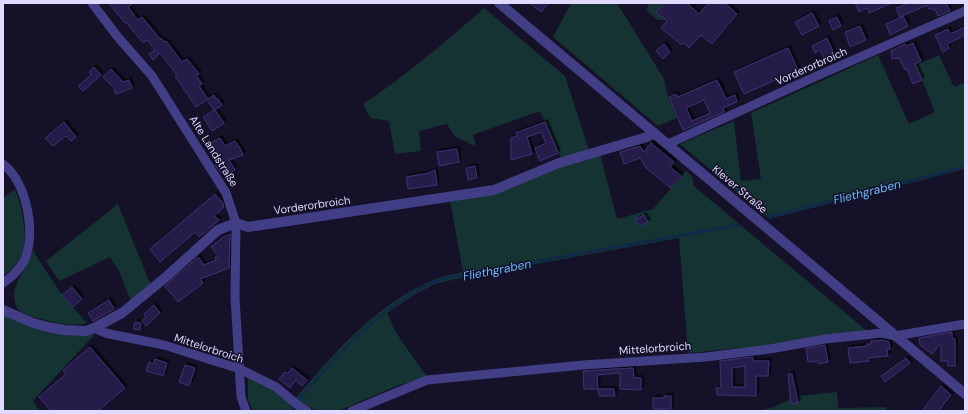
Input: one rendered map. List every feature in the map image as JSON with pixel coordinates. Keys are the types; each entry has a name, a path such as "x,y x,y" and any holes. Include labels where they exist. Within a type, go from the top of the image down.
{"street":[{"name":"Alte Landstraße","path":"92,3 117,36 152,76 226,192 236,223 235,297 241,397 246,411"},
{"name":"Klever Straße","path":"499,3 965,394"},
{"name":"Vorderorbroich","path":"668,144 819,75 965,11"},
{"name":"Vorderorbroich","path":"236,223 248,227 494,190 559,163 647,137 654,133"},
{"path":"3,164 21,188 28,216 29,230 28,251 24,262 11,277 3,283"},
{"path":"3,310 33,323 48,327 76,332 86,331 122,313 166,277 218,230 236,223"},
{"name":"Mittelorbroich","path":"352,411 427,380 583,365 706,357 825,340 882,334 895,336 965,324"},
{"name":"Mittelorbroich","path":"94,328 105,333 164,345 240,369 276,387 307,411"}],"green space":[{"path":"571,3 617,3 664,79 668,97 677,118 658,126 553,37"},
{"path":"649,3 665,3 660,7 663,13 661,16 665,20 658,20 646,10"},
{"path":"484,8 565,76 589,150 561,158 540,111 473,135 476,146 455,137 447,124 419,131 421,151 395,154 389,121 370,118 363,104 410,70"},
{"path":"878,55 909,124 935,112 916,65 939,55 954,87 965,82 965,169 769,219 680,144 734,121 741,181 761,179 751,113"},
{"path":"600,154 617,219 653,209 686,171 692,176 694,186 867,331 769,347 739,348 688,353 679,238 464,277 435,284 417,293 387,313 397,334 427,377 399,385 338,411 317,411 295,399 340,348 373,317 410,291 435,279 463,272 450,200"},
{"path":"15,189 23,218 25,239 20,258 15,266 3,276 3,198"},
{"path":"118,204 149,281 153,285 131,301 119,271 110,257 59,281 46,261"},
{"path":"32,250 62,295 87,323 69,325 58,323 28,315 18,309 14,295 15,288 28,263"},
{"path":"3,314 47,331 81,335 95,334 33,401 40,411 3,411"},
{"path":"248,377 273,389 294,407 292,411 253,411 248,400"},
{"path":"837,392 838,408 886,407 886,411 756,411 771,408 789,400 789,397"}],"building":[{"path":"109,3 134,3 128,7 138,20 142,17 160,39 161,38 164,42 166,41 182,62 187,59 199,74 196,75 202,84 199,86 208,99 214,95 216,99 217,98 222,105 215,110 224,123 212,131 203,117 214,110 207,100 196,107 175,76 177,75 160,53 153,60 149,54 155,50 147,40 143,43"},
{"path":"530,3 549,3 541,12"},
{"path":"665,3 687,3 699,14 709,3 725,3 737,14 712,44 701,35 689,48 684,43 682,45 661,28 667,21 656,12"},
{"path":"855,3 892,3 869,13 867,8 859,12"},
{"path":"909,3 946,3 950,11 938,16 935,9 929,9 927,5 900,17 896,8"},
{"path":"812,13 819,26 802,35 795,22"},
{"path":"903,16 908,26 890,35 886,24"},
{"path":"837,17 841,26 833,30 829,21"},
{"path":"860,26 866,40 850,47 845,32"},
{"path":"965,27 965,35 947,44 949,48 943,52 935,35 948,29 950,34"},
{"path":"827,38 834,54 824,58 820,50 815,53 812,46"},
{"path":"913,43 921,61 915,64 922,80 913,84 907,69 905,70 899,58 892,59 891,51 905,44 907,46"},
{"path":"664,44 670,52 663,59 656,51"},
{"path":"788,48 798,70 744,94 734,72"},
{"path":"94,67 101,75 83,91 78,86 91,75 89,72"},
{"path":"111,69 123,82 129,80 132,88 116,94 114,88 103,77"},
{"path":"717,80 726,99 735,95 737,102 723,108 724,112 683,130 669,97 676,94 678,97","holes":["704,100 710,113 692,121 686,108"]},
{"path":"64,122 76,137 71,141 66,136 53,146 45,138"},
{"path":"545,122 558,153 540,161 535,148 546,143 541,132 527,137 532,154 511,160 511,138 517,136 516,133"},
{"path":"220,138 225,146 235,141 243,155 229,160 235,170 227,175 226,173 223,175 215,165 221,161 210,143"},
{"path":"651,143 674,162 670,167 681,176 671,188 646,168 640,158 624,164 620,152 640,146 644,152"},
{"path":"457,149 459,162 439,166 437,152"},
{"path":"475,166 477,178 468,180 466,168"},
{"path":"435,170 437,185 408,189 406,177 429,173"},
{"path":"215,194 223,203 224,207 214,216 219,220 199,237 195,232 160,262 150,249"},
{"path":"644,215 648,222 640,226 635,220"},
{"path":"230,234 229,268 200,279 203,283 178,302 165,286 198,257 204,265 216,260 215,257 218,256 211,247 222,238"},
{"path":"72,287 82,299 73,307 62,295"},
{"path":"109,300 114,309 93,321 88,313"},
{"path":"154,305 160,313 146,326 142,321 146,317 144,314"},
{"path":"135,322 141,323 140,330 133,329"},
{"path":"952,332 952,339 955,339 955,366 948,366 948,361 941,361 941,343 932,354 920,345 919,338"},
{"path":"883,340 889,342 890,349 887,350 888,356 868,358 869,361 850,363 848,348 867,346 867,344 871,344 871,341"},
{"path":"825,345 828,362 819,364 818,361 808,362 806,348"},
{"path":"90,347 125,388 98,411 51,411 39,397 66,374 63,370"},
{"path":"753,357 753,361 769,361 768,376 756,376 756,396 717,395 716,388 721,388 720,361","holes":["745,366 745,387 732,387 732,368"]},
{"path":"906,358 910,363 885,382 881,376"},
{"path":"155,359 167,363 163,376 146,371 149,362 153,364"},
{"path":"185,365 195,368 189,386 179,382"},
{"path":"292,368 307,380 302,386 296,380 290,388 279,379 285,372 288,373"},
{"path":"633,368 634,378 641,378 641,390 620,389 620,373 597,375 598,389 584,389 583,371"},
{"path":"788,374 792,374 798,403 791,404"},
{"path":"941,386 951,395 939,411 922,411"},
{"path":"598,389 614,389 615,396 599,396"},
{"path":"664,396 671,396 671,409 653,409 653,398 664,398"}],"waterway":[{"name":"Fliethgraben","path":"769,217 965,167"},
{"name":"Fliethgraben","path":"298,400 322,373 373,322 421,288 442,279 738,225"},
{"name":"Fliethgraben","path":"290,411 293,407"}]}
